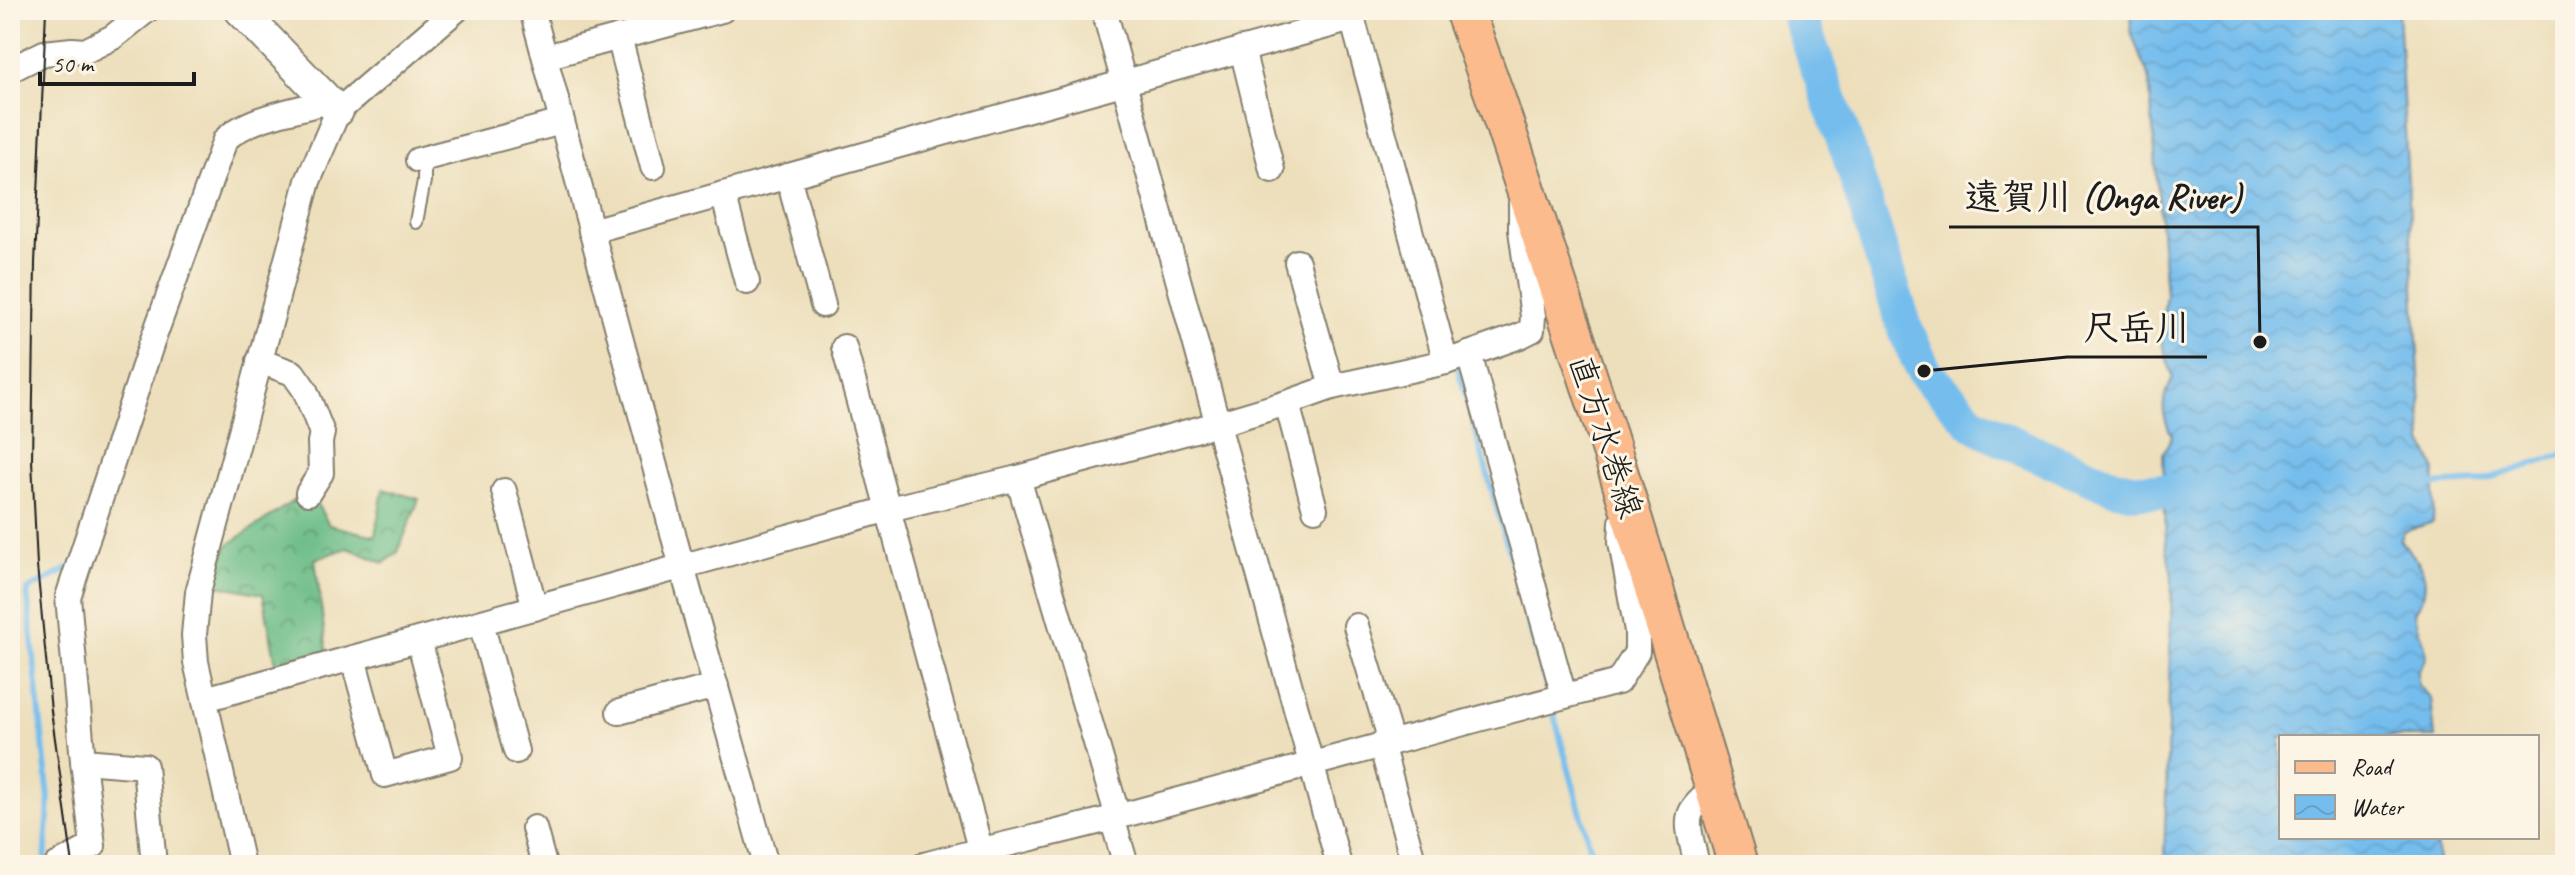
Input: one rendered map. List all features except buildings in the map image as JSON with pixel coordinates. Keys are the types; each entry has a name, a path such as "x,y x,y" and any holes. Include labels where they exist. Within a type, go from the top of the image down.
{"main road":[{"name":"直方水巻線","path":"1464,10 1521,174 1627,501 1738,865"}],"street":[{"path":"10,70 44,53 85,51 113,37 147,10"},
{"path":"240,10 334,106"},
{"path":"57,865 93,846 68,597 151,345 225,140 233,131 251,123 334,106 456,10"},
{"path":"532,10 766,865"},
{"path":"545,57 722,10"},
{"path":"1104,10 1130,80 1319,763 1339,865"},
{"path":"591,231 1242,49 1351,14 1457,359 1555,699"},
{"path":"619,37 653,167"},
{"path":"1242,49 1272,170"},
{"path":"242,865 196,662 194,635 198,592 308,181 334,106"},
{"path":"421,160 562,122"},
{"path":"205,699 889,509 1018,478 1224,422 1332,387 1457,359 1532,330 1533,316 1521,230 1521,174"},
{"path":"788,176 823,305"},
{"path":"723,194 747,282"},
{"path":"1297,262 1332,387"},
{"path":"844,347 982,857"},
{"path":"259,361 293,373 305,390 322,433 321,473 308,493"},
{"path":"1287,403 1315,509"},
{"path":"1018,478 1126,865"},
{"path":"504,491 535,608"},
{"path":"924,865 982,857 1386,743 1618,682 1637,652 1637,631 1621,542 1627,501"},
{"path":"481,623 516,751"},
{"path":"1356,626 1411,853"},
{"path":"353,658 385,775 450,757 419,640"},
{"path":"619,712 716,686"},
{"path":"83,761 145,766 154,865"},
{"path":"1697,865 1688,819 1696,801 1716,789"},
{"path":"534,828 544,865"}],"lane":[{"path":"416,222 424,181 421,160"}],"green space":[{"path":"383,489 419,499 398,552 384,563 348,548 315,559 327,653 277,670 263,594 212,584 228,545 299,497 317,504 329,525 375,536"}],"water":[{"path":"2133,10 2398,10 2423,442 2435,469 2433,522 2404,532 2400,541 2424,574 2424,591 2415,612 2427,657 2418,672 2418,685 2431,698 2435,735 2279,735 2279,839 2436,839 2438,865 2164,865 2172,577 2166,543 2163,453 2172,436 2165,420 2164,406 2173,377 2160,338 2166,295 2149,78 2130,30"}],"waterway":[{"path":"1797,10 1849,153 1906,331 1924,371 1973,423 2070,468 2116,487 2138,491 2211,491"},
{"path":"1457,364 1548,693"},
{"path":"2429,485 2478,482 2565,454"},
{"path":"45,865 49,800 27,590 70,568"},
{"path":"1551,704 1595,865"}],"tram line":[{"path":"46,10 35,263 32,460 37,566 51,711 73,865"}],"place":[{"name":"遠賀川 (Onga River)","path":"2260,342"},
{"name":"尺岳川","path":"1924,371"}]}
